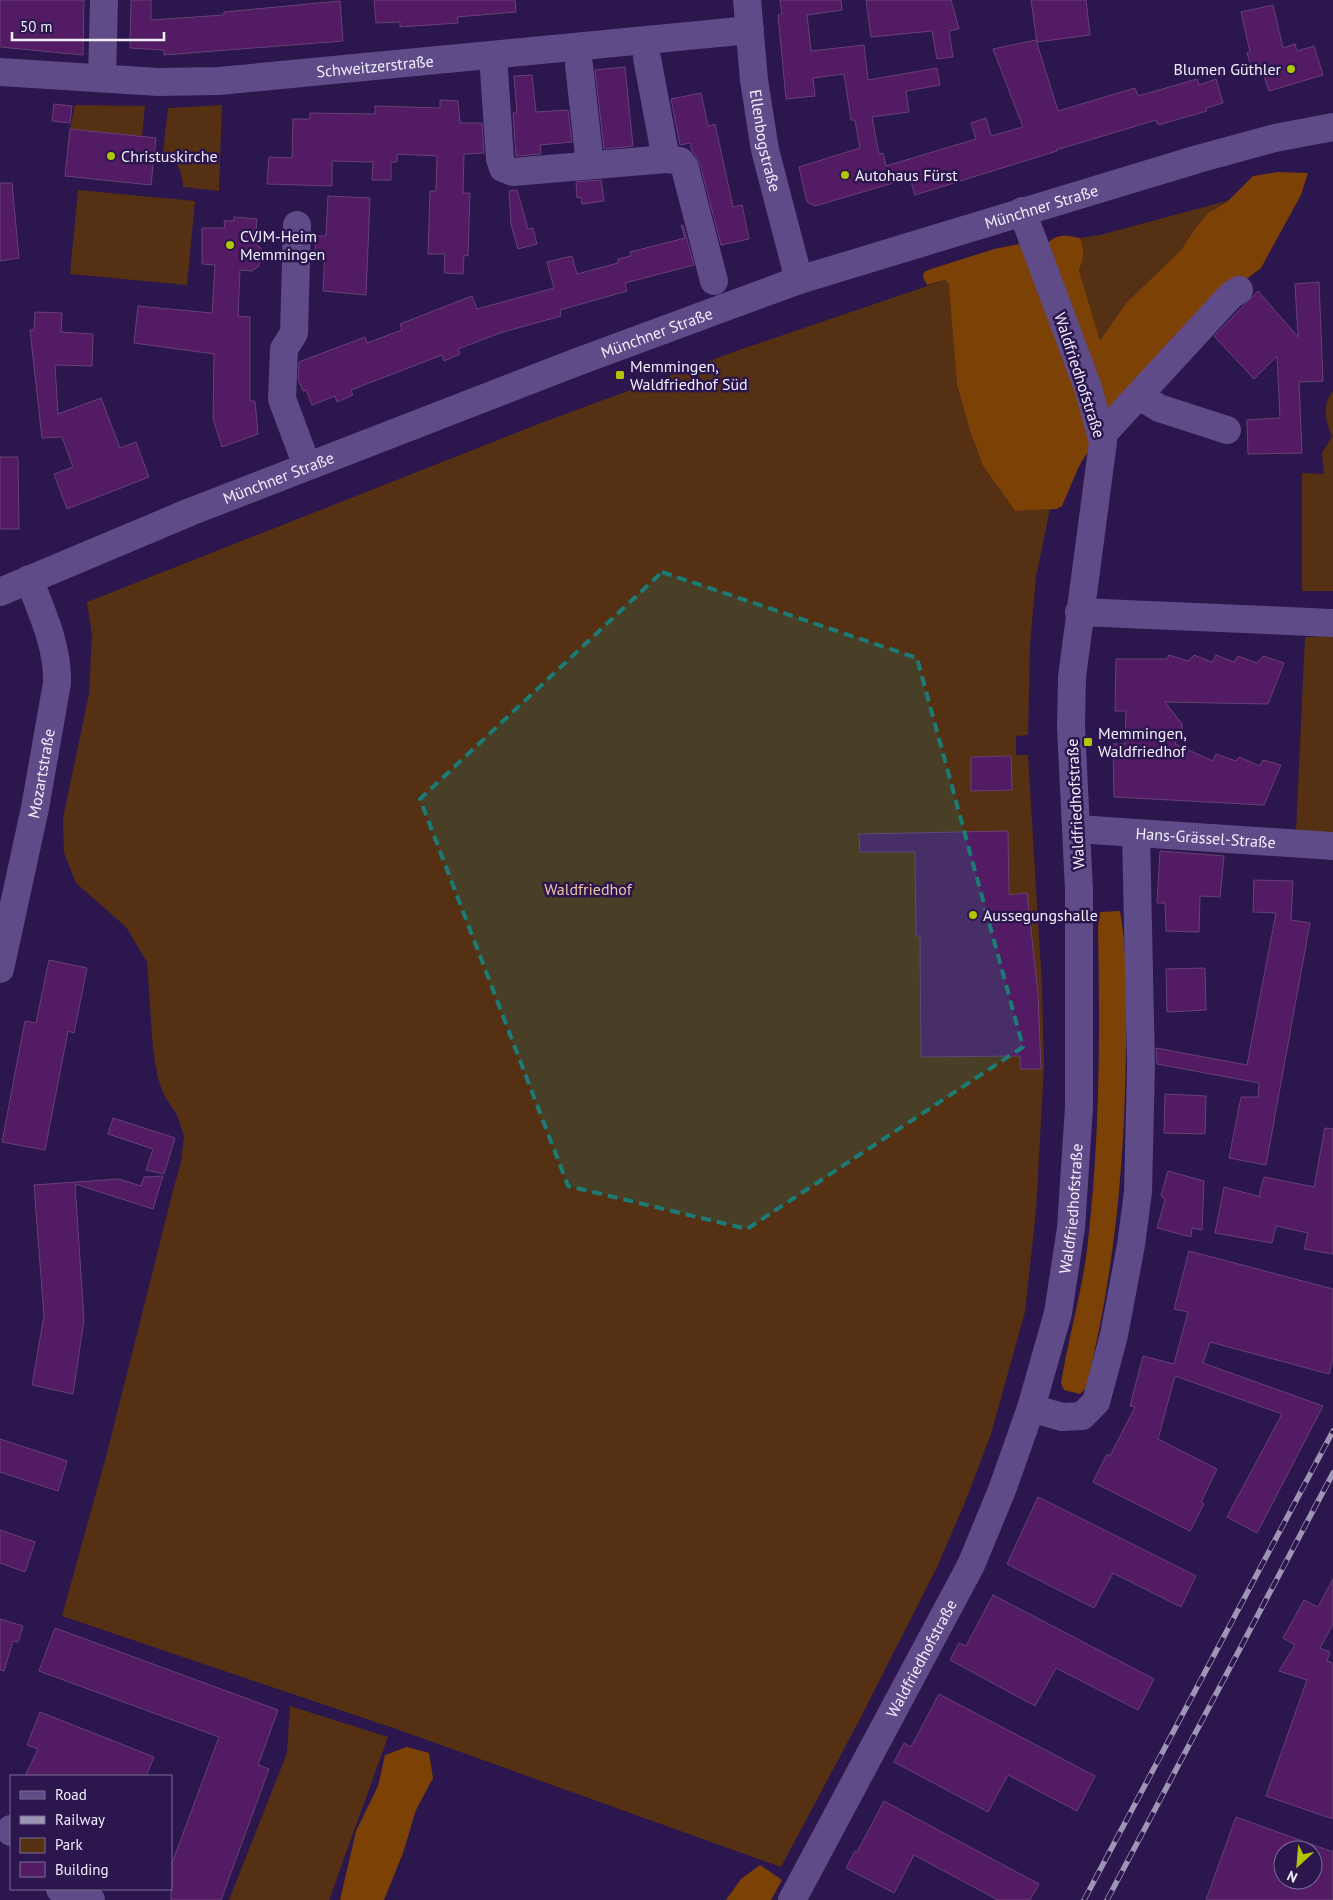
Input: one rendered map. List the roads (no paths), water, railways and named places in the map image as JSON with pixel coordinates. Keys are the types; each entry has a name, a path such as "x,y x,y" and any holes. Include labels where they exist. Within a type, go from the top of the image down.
{"street":[{"path":"102,78 104,0"},
{"name":"Ellenbogstraße","path":"747,0 754,80 765,150 799,280"},
{"name":"Schweitzerstraße","path":"0,72 158,82 219,81 750,30"},
{"path":"493,55 500,159 503,168 513,172 666,159 680,161 685,168 714,280"},
{"path":"648,58 666,159"},
{"path":"579,65 590,165"},
{"name":"Münchner Straße","path":"0,592 307,466 576,362 799,280 1022,210 1236,148 1333,128"},
{"name":"Waldfriedhofstraße","path":"792,1900 970,1564 993,1514 1031,1408 1058,1313 1071,1228 1077,1153 1081,1052 1078,829 1071,727 1072,678 1079,612 1098,488 1102,436 1088,388 1022,210"},
{"path":"297,225 294,333 284,349 282,399 307,466"},
{"path":"1102,436 1230,296 1239,290"},
{"path":"1140,396 1159,408 1227,430"},
{"name":"Mozartstraße","path":"0,969 34,808 57,683 57,665 52,638 29,579"},
{"path":"1079,612 1333,623"},
{"name":"Hans-Grässel-Straße","path":"1078,829 1333,846"},
{"path":"1031,1408 1062,1418 1082,1416 1096,1402 1114,1335 1129,1254 1138,1192 1141,1074 1136,833"},
{"path":"63,1890 91,1900"}],"railway":[{"path":"1084,1900 1333,1431"},
{"path":"1107,1900 1333,1473"}],"place":[{"name":"Blumen Güthler","path":"1291,69"},
{"name":"Christuskirche","path":"111,156"},
{"name":"Autohaus Fürst","path":"845,175"},
{"name":"CVJM-Heim Memmingen","path":"230,245"},
{"name":"Memmingen, Waldfriedhof Süd","path":"620,375"},
{"name":"Memmingen, Waldfriedhof","path":"1088,742"},
{"name":"Aussegungshalle","path":"973,915"}],"park label":[{"name":"Waldfriedhof","path":"588,889"}]}
